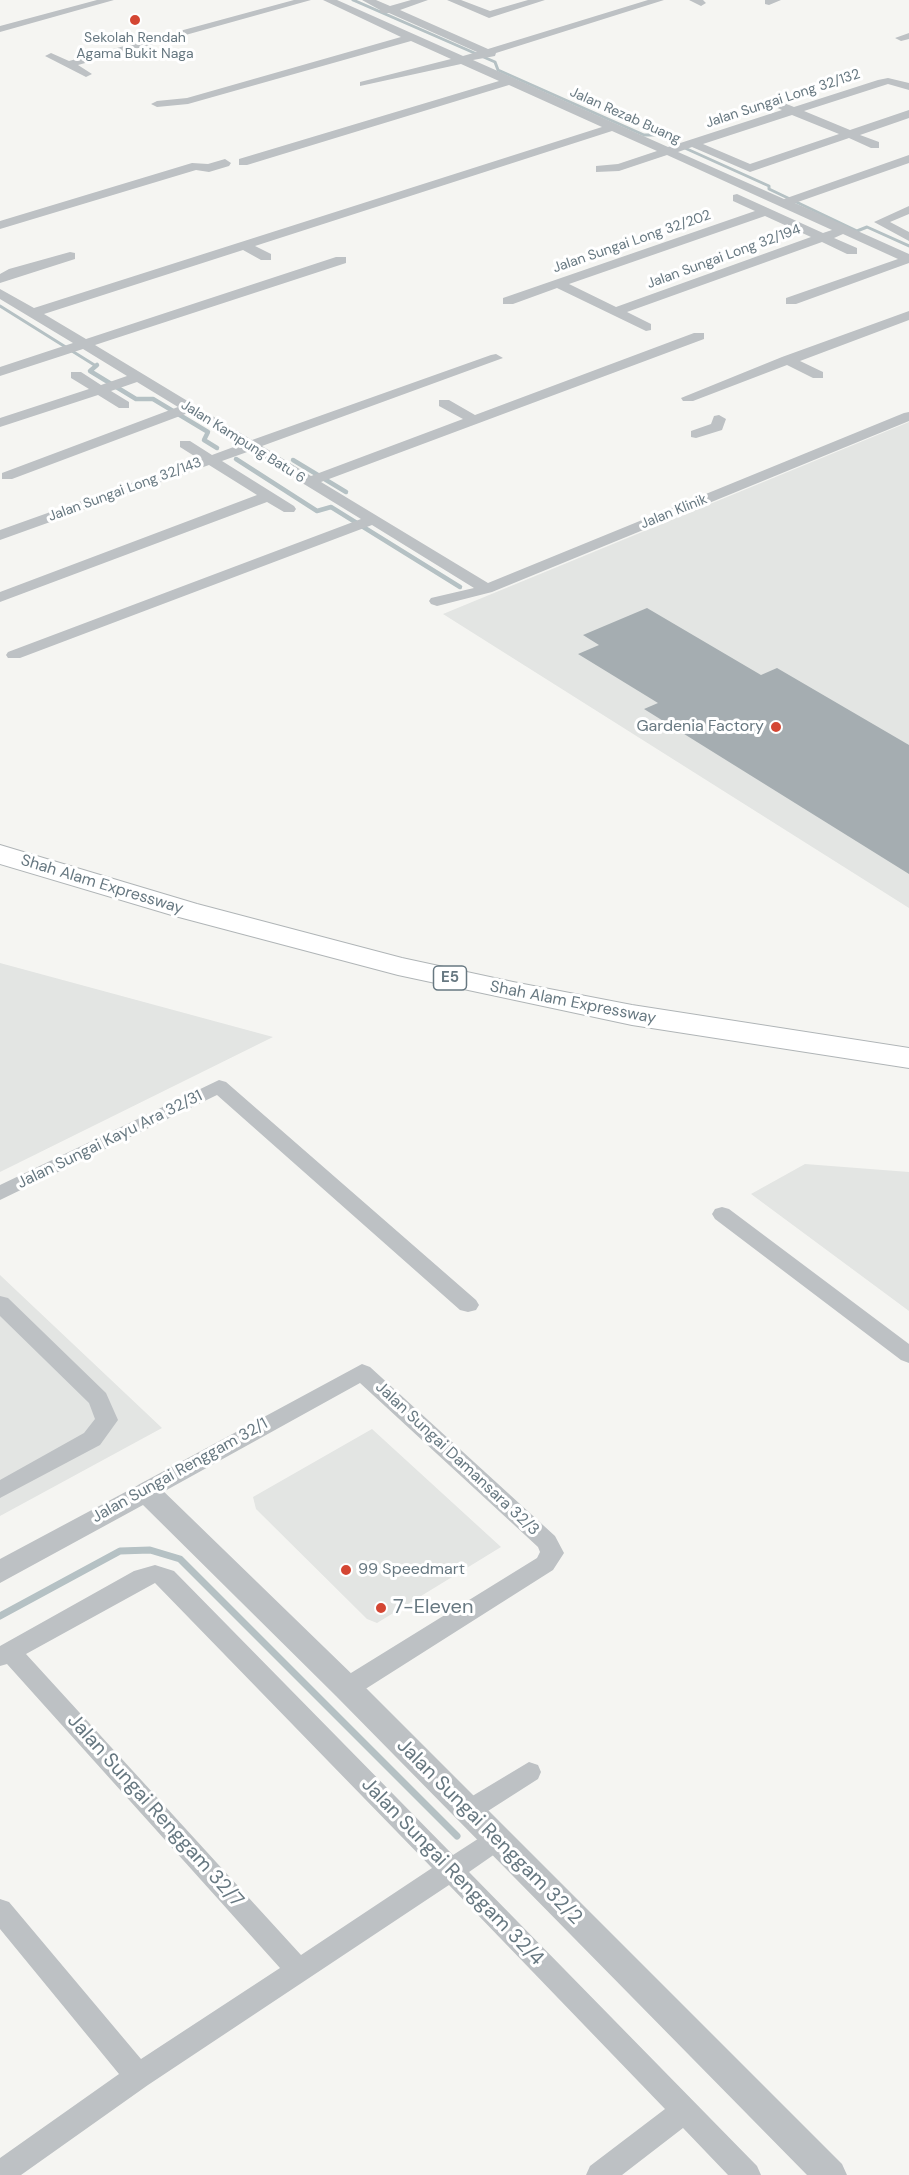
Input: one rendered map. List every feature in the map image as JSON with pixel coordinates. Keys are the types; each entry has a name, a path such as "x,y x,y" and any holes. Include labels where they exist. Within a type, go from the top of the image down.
{"highway":[{"name":"Shah Alam Expressway","path":"0,854 186,910 398,966 513,992 643,1017 909,1058"},
{"name":"Shah Alam Expressway","path":"0,875 167,927 504,1010 753,1056 909,1078"}],"street":[{"path":"1,28 109,0"},
{"name":"Jalan Rezab Buang","path":"328,0 411,37 474,55 510,81 613,127 682,148 792,200 843,230 909,259"},
{"path":"367,0 384,11 474,55 500,58"},
{"path":"365,17 423,0"},
{"path":"452,0 489,15 540,0"},
{"path":"364,84 474,55 659,0"},
{"path":"67,65 301,1 319,11"},
{"path":"157,104 188,101 411,37"},
{"path":"51,56 86,74"},
{"path":"243,162 510,81"},
{"name":"Jalan Sungai Long 32/132","path":"600,168 619,167 682,148 888,81 909,87"},
{"path":"775,103 875,146"},
{"path":"682,148 750,168 909,114"},
{"path":"574,124 595,133"},
{"path":"33,313 613,127"},
{"path":"792,200 909,159"},
{"path":"0,225 196,166 209,168 225,163"},
{"path":"447,164 467,174"},
{"path":"737,198 852,251"},
{"path":"909,210 880,222 909,237"},
{"name":"Jalan Sungai Long 32/202","path":"508,301 766,211"},
{"name":"Jalan Sungai Long 32/194","path":"615,312 843,230"},
{"path":"244,245 266,257"},
{"path":"0,279 14,272 70,256"},
{"path":"791,301 909,259"},
{"path":"0,372 340,260"},
{"path":"558,284 646,327"},
{"name":"Jalan Kampung Batu 6","path":"0,293 33,313 77,347 138,377 251,446 316,479 370,521 487,589"},
{"path":"688,398 909,315"},
{"path":"316,479 699,336"},
{"name":"Jalan Sungai Long 32/143","path":"0,535 496,358"},
{"path":"787,360 818,375"},
{"path":"76,375 104,388 124,405"},
{"path":"0,423 138,377"},
{"path":"444,403 474,420"},
{"path":"7,476 190,408"},
{"name":"Jalan Klinik","path":"437,601 487,589 909,416"},
{"path":"696,434 717,428 719,419"},
{"path":"185,444 289,509"},
{"path":"0,597 269,496"},
{"path":"14,655 370,521"},
{"name":"Jalan Sungai Kayu Ara 32/31","path":"0,1193 219,1086 468,1305"},
{"path":"722,1214 909,1355"},
{"path":"0,1303 98,1399 107,1420 92,1439 0,1490"},
{"name":"Jalan Sungai Renggam 32/1","path":"0,1572 362,1372"},
{"name":"Jalan Sungai Damansara 32/3","path":"347,1688 545,1564 552,1553 547,1542 362,1372"},
{"name":"Jalan Sungai Renggam 32/2","path":"146,1491 347,1688 830,2175"},
{"name":"Jalan Sungai Renggam 32/4","path":"5,1655 142,1577 155,1574 166,1577 747,2175"},
{"name":"Jalan Sungai Renggam 32/7","path":"5,1655 299,1971"},
{"path":"468,1811 529,1772"},
{"path":"0,2174 138,2076 496,1840"},
{"path":"0,1910 138,2076"},
{"path":"600,2175 684,2111"}],"shaded area":[{"path":"909,422 909,908 443,614"},
{"path":"0,963 273,1037 0,1172"},
{"path":"805,1164 909,1172 909,1311 751,1194"},
{"path":"0,1275 162,1428 0,1516"},
{"path":"372,1429 501,1547 377,1623 367,1619 256,1509 253,1497"}],"building":[{"name":"Gardenia Factory","path":"647,608 761,675 777,668 909,745 909,874 644,709 658,703 578,654 599,645 583,635"}],"waterway":[{"path":"353,0 495,62 498,70 644,135 656,135 769,186 769,189 857,231 867,227 909,246"},
{"path":"0,306 96,366"},
{"path":"96,366 90,371 136,399 153,399 208,432 204,440 217,448"},
{"path":"236,459 317,511 331,507 460,587"},
{"path":"293,460 346,492"},
{"path":"0,1616 120,1551 150,1550 180,1559 457,1836"}],"place":[{"name":"Sekolah Rendah Agama Bukit Naga","path":"135,20"},
{"name":"Gardenia Factory","path":"776,727"},
{"name":"99 Speedmart","path":"346,1570"},
{"name":"7-Eleven","path":"381,1608"}]}
